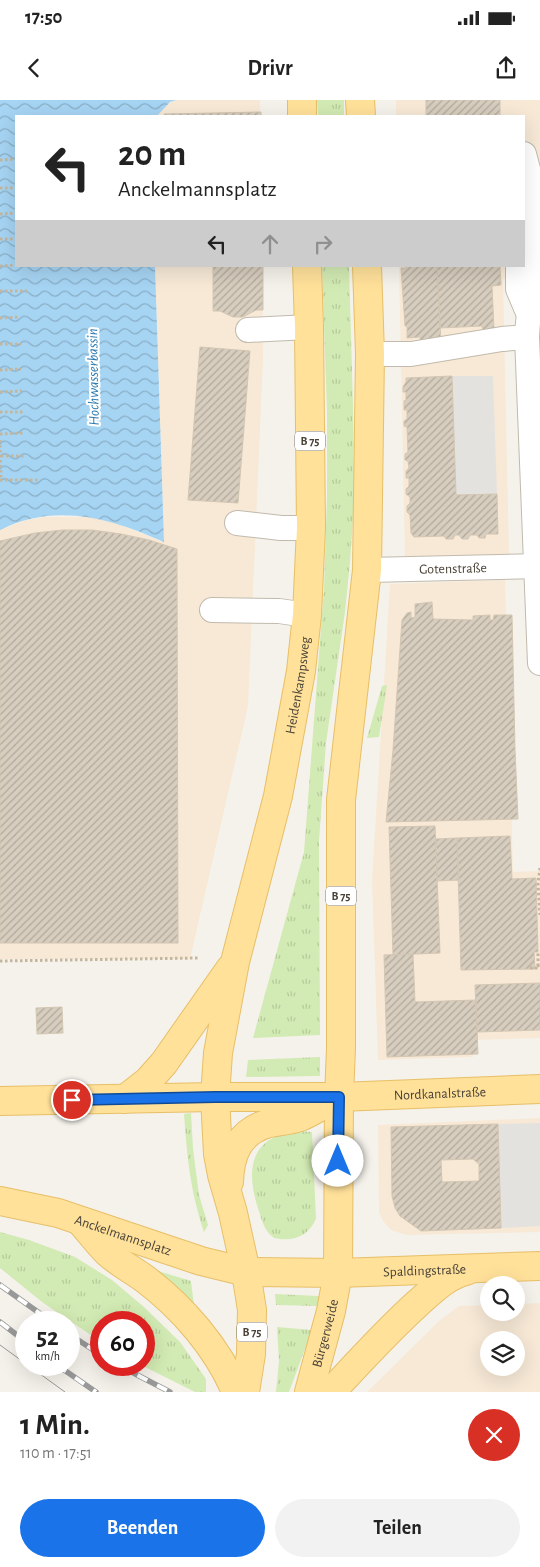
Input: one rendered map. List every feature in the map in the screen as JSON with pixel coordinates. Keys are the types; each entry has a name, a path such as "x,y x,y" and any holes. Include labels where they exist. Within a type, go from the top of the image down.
{"main road":[{"path":"302,100 302,115"},
{"path":"360,100 361,115"},
{"name":"Heidenkampsweg","path":"215,1097 218,1053 235,962 278,796 298,687 307,615 311,528 307,267"},
{"name":"B 75","path":"338,1273 341,1048 341,800 367,570 370,354 366,267"},
{"path":"125,1099 148,1081 164,1063 235,962"},
{"name":"Nordkanalstraße","path":"339,1097 540,1089"},
{"name":"B 75","path":"215,1097 218,1154 246,1272 252,1310 251,1354 245,1392"},
{"path":"0,1101 339,1097"},
{"path":"229,1197 230,1168 234,1155 238,1144 251,1130 266,1124 300,1117 339,1097"},
{"name":"Anckelmannsplatz","path":"0,1201 37,1208 79,1220 201,1261 246,1272 338,1273"},
{"path":"79,1220 108,1253 147,1280 197,1328 221,1363 236,1392"},
{"name":"Spaldingstraße","path":"338,1273 540,1266"},
{"path":"331,1392 394,1324 443,1281 460,1272 477,1268"},
{"name":"Bürgerweide","path":"309,1392 331,1311 338,1273"}],"street":[{"path":"525,162 528,188 533,313 540,663"},
{"path":"518,267 518,289 533,313"},
{"path":"370,354 411,354 502,339 533,313"},
{"path":"248,330 309,327"},
{"path":"237,523 281,528 311,528"},
{"name":"Gotenstraße","path":"367,570 538,566"},
{"path":"212,610 279,611 307,615"}],"path":[{"path":"0,160 15,159"},
{"path":"0,188 15,188"},
{"path":"0,214 15,213"},
{"path":"0,239 15,239"},
{"path":"0,266 15,265"},
{"path":"0,291 29,290"},
{"path":"0,318 20,317"},
{"path":"0,344 21,344"},
{"path":"0,370 21,369"},
{"path":"0,392 22,391"},
{"path":"0,412 23,412"},
{"path":"0,434 24,433"},
{"path":"0,440 0,480 39,480"},
{"path":"0,456 24,456"},
{"path":"540,868 538,884 540,915"},
{"path":"530,968 538,968 537,952 537,966 540,965"},
{"path":"0,961 198,958"}],"shaded area":[{"path":"176,100 260,100 260,115 158,115 170,102"},
{"path":"396,100 540,100 540,278 503,279 509,556 405,558 399,267 525,267 525,115 396,115"},
{"path":"155,267 262,267 263,359 248,706 190,959 0,959 0,530 27,520 45,517 90,517 115,523 164,542"},
{"path":"452,376 493,376 497,494 456,495"},
{"path":"505,580 513,872 540,871 540,1038 472,1040 473,1057 378,1060 372,880 390,584"},
{"path":"540,1118 540,1232 406,1235 391,1230 383,1221 379,1212 378,1125"},
{"path":"540,1123 540,1226 501,1228 498,1124"},
{"path":"540,1303 540,1392 367,1392 439,1321 459,1306 480,1305 480,1321 525,1321 525,1304"}],"green space":[{"path":"317,100 344,100 344,115 318,115"},
{"path":"322,267 349,267 354,503 345,612 326,743 319,841 320,1035 253,1038 304,852 324,589 327,411"},
{"path":"387,685 379,737 367,738 382,686"},
{"path":"320,1057 320,1076 246,1077 248,1060"},
{"path":"191,1113 193,1149 199,1195 208,1225 204,1232 195,1202 188,1159 184,1114"},
{"path":"301,1131 312,1132 316,1219 308,1230 299,1237 288,1239 274,1238 267,1231 263,1223 255,1196 252,1178 254,1160 263,1145 271,1139"},
{"path":"0,1232 29,1240 75,1257 112,1280 148,1311 90,1311 90,1335 80,1328 80,1311 55,1311 0,1268"},
{"path":"145,1267 191,1281 195,1314"},
{"path":"275,1294 319,1296 317,1306 276,1305"},
{"path":"155,1318 180,1342 206,1379 206,1392 195,1392 155,1372"},
{"path":"277,1327 312,1330 289,1392 276,1392 279,1361"}],"water":[{"name":"Hochwasserbassin","path":"0,100 176,100 170,102 158,115 15,115 15,267 155,267 164,542 124,526 83,516 41,517 21,521 0,530"}],"building":[{"path":"426,100 500,100 500,115 426,115"},
{"path":"261,112 261,115 164,114"},
{"path":"213,267 263,267 263,310 256,310 243,317 233,317 220,311 213,311"},
{"path":"437,267 441,343 420,344 420,337 407,338 401,268"},
{"path":"437,267 500,267 501,285 492,286 494,329 483,330 482,326 440,328"},
{"path":"200,347 250,351 238,503 188,500"},
{"path":"452,376 456,495 497,494 498,534 486,534 485,538 470,535 468,539 462,539 459,535 455,535 453,539 446,539 444,536 414,537 411,533 410,515 407,512 410,497 406,494 409,478 406,478 406,471 409,468 408,461 405,460 405,454 408,452 407,427 404,426 404,421 407,419 407,410 404,410 406,392 403,392 403,387 406,378"},
{"path":"63,530 92,530 121,534 177,549 178,943 0,943 0,541 35,533"},
{"path":"432,602 433,619 473,620 473,616 490,615 490,620 493,620 494,615 512,615 518,819 386,822 402,620 407,613 411,612 411,618 415,617 415,604"},
{"path":"435,826 440,953 393,955 389,827"},
{"path":"510,836 512,879 536,878 538,952 534,952 535,969 461,970 457,838"},
{"path":"457,838 459,880 437,881 436,839"},
{"path":"413,954 415,1002 476,1000 478,1054 387,1057 384,955"},
{"path":"540,983 540,1030 477,1032 475,985"},
{"path":"62,1007 63,1033 37,1034 36,1008"},
{"path":"498,1124 501,1228 421,1231 400,1216 395,1208 392,1196 391,1127","holes":["473,1159 479,1164 479,1181 442,1182 441,1160"]}],"tram line":[{"path":"0,1345 65,1392"}],"railway":[{"path":"0,1285 37,1311"},
{"path":"0,1322 15,1334"},
{"path":"80,1341 90,1348"},
{"path":"73,1376 96,1392"},
{"path":"139,1376 170,1392"}],"route":[{"path":"72,1100 339,1097 338,1161"}]}
